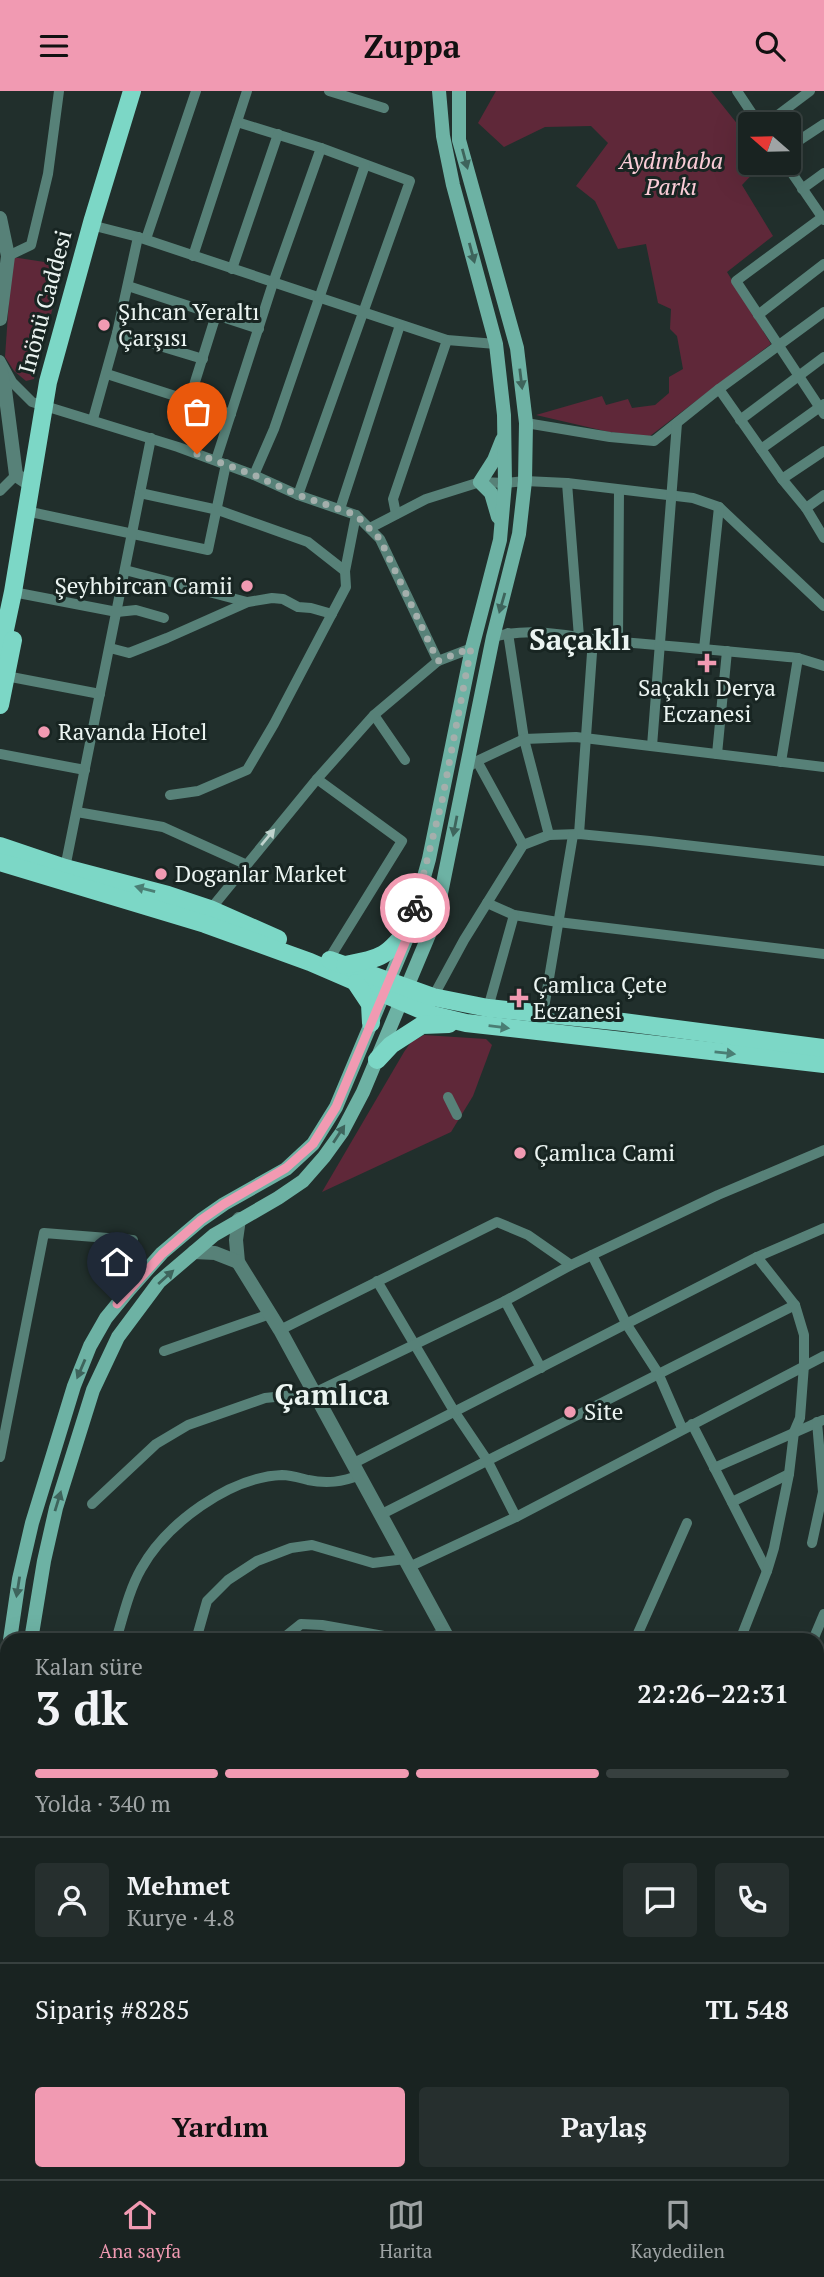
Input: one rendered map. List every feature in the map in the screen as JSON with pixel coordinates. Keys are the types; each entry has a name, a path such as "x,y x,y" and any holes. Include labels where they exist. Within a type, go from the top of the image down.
{"main road":[{"name":"Inönü Caddesi","path":"0,653 26,510 23,480 91,225 132,91"},
{"path":"11,1633 19,1579 32,1523 74,1386 90,1346 106,1318 162,1254 201,1220 286,1168 313,1144 336,1107 407,938 442,801 471,648 499,540 505,483 496,344 453,185 443,136 439,91"},
{"path":"32,1633 56,1508 93,1390 118,1337 159,1282 214,1235 303,1181 324,1157 342,1132 377,1060 436,918 472,765 493,637 519,534 525,481 526,423 517,348 460,140 459,91"},
{"path":"501,527 491,493 480,482 494,460 504,436"},
{"path":"0,622 13,592"},
{"path":"0,705 17,624 13,592"},
{"path":"0,846 65,868 169,895 207,917 355,983 385,987"},
{"path":"2,865 207,917 337,962 403,994 433,1015 466,1024"},
{"path":"337,962 380,958 401,939 410,926"},
{"path":"355,983 370,1004 371,1023"},
{"path":"403,994 824,1048"},
{"path":"377,1060 391,1045 422,1025 466,1024 824,1065"}],"street":[{"path":"8,256 31,245 48,174 59,91"},
{"path":"93,419 142,238 196,91"},
{"path":"193,256 247,91"},
{"path":"782,112 810,91"},
{"path":"337,92 384,108"},
{"path":"741,93 752,112"},
{"path":"237,122 321,148 410,181 298,495"},
{"path":"802,138 824,124"},
{"path":"232,269 278,134"},
{"path":"26,510 208,550 218,510 221,462 231,414 273,283 321,148"},
{"path":"254,475 274,429 365,165"},
{"path":"802,189 824,173"},
{"path":"761,449 822,409 736,281 823,217 793,175"},
{"path":"0,218 8,256 2,283 0,320"},
{"path":"91,225 142,238 447,340 496,344"},
{"path":"758,314 824,264"},
{"path":"128,286 259,329"},
{"path":"526,423 653,441 824,312"},
{"path":"188,401 216,315"},
{"path":"340,509 400,325"},
{"path":"117,333 203,359"},
{"path":"396,514 393,499 447,340"},
{"path":"740,419 824,357"},
{"path":"0,360 12,382 32,402 151,437 356,515 380,539 438,661"},
{"path":"0,368 23,480 0,491"},
{"path":"107,375 231,414"},
{"path":"719,389 782,479 806,507 824,538"},
{"path":"652,746 677,423"},
{"path":"65,868 151,437"},
{"path":"782,479 824,451"},
{"path":"370,528 426,499 480,482 567,483 693,498 719,507 824,606"},
{"path":"567,483 579,636"},
{"path":"618,641 619,490"},
{"path":"140,493 218,510 308,542 345,571"},
{"path":"806,507 824,495"},
{"path":"704,649 719,507"},
{"path":"170,795 198,791 247,770 346,587 345,571 356,515"},
{"path":"125,570 248,602"},
{"path":"13,592 117,612 136,610 164,618"},
{"path":"110,648 129,653 248,602 272,598 332,614"},
{"path":"493,637 508,633 550,631 593,639 798,658 824,666"},
{"path":"508,633 524,739 549,835"},
{"path":"543,1014 576,835 593,639"},
{"path":"207,917 245,864 374,715 438,661 471,648"},
{"path":"717,754 727,651"},
{"path":"781,762 798,658"},
{"path":"6,676 100,694"},
{"path":"374,715 405,760"},
{"path":"523,845 472,765 524,739 585,738 824,767"},
{"path":"0,754 85,770"},
{"path":"317,779 402,841 337,962"},
{"path":"77,812 163,827 245,864"},
{"path":"433,997 486,903 523,845 549,835 576,835 824,862"},
{"path":"486,903 513,915 558,922 824,954"},
{"path":"488,1007 513,915"},
{"path":"448,1097 457,1115"},
{"path":"92,1504 156,1444 188,1425 265,1398 314,1393 505,1301 571,1265 719,1195 824,1150"},
{"path":"239,1219 236,1240 238,1262 280,1330 445,1633"},
{"path":"280,1330 497,1222 528,1235 571,1265"},
{"path":"118,1633 140,1571 159,1542 190,1514 219,1495 261,1477 286,1475 322,1483 345,1482 357,1469 454,1411 757,1257 824,1228"},
{"path":"0,1457 2,1429 44,1233 133,1240"},
{"path":"194,1252 215,1254 238,1262"},
{"path":"593,1255 627,1325 714,1468 767,1571"},
{"path":"743,1633 767,1571 789,1474 794,1432 800,1418 804,1365 804,1335 794,1305 757,1257"},
{"path":"377,1281 454,1411 487,1460 516,1517"},
{"path":"505,1301 541,1368"},
{"path":"382,1514 794,1305"},
{"path":"164,1351 270,1314"},
{"path":"198,1633 207,1601 228,1580 257,1561 291,1548 312,1545 373,1563 407,1563 516,1517 824,1356"},
{"path":"714,1468 821,1421 823,1492 812,1543"},
{"path":"732,1502 789,1474"},
{"path":"638,1633 687,1523"},
{"path":"816,1633 824,1614"},
{"path":"290,1633 301,1624 367,1633"}],"green space":[{"name":"Aydınbaba Parkı","path":"496,91 711,91 738,125 738,175 752,175 742,185 773,236 727,272 771,344 650,436 609,432 536,415 602,396 606,405 628,399 632,408 655,405 669,393 669,377 683,369 677,336 670,329 671,309 658,303 646,244 618,249 595,201 576,186 608,143 591,126 545,127 504,147 478,123"},
{"path":"12,257 64,265 34,379 26,381 14,371 5,357"},
{"path":"424,1035 486,1039 492,1045 473,1096 451,1132 322,1192 404,1052 411,1042"}],"way so far":[{"path":"197,454 298,495 356,515 380,539 438,661 471,648 442,801 415,908"}],"place":[{"name":"Şıhcan Yeraltı Çarşısı","path":"104,325"},
{"name":"Şeyhbircan Camii","path":"247,586"},
{"name":"Saçaklı Derya Eczanesi","path":"707,663"},
{"name":"Ravanda Hotel","path":"44,732"},
{"name":"Doganlar Market","path":"161,874"},
{"name":"Çamlıca Çete Eczanesi","path":"519,998"},
{"name":"Çamlıca Cami","path":"520,1153"},
{"name":"Site","path":"570,1412"}],"district":[{"name":"Saçaklı","path":"580,640"},
{"name":"Çamlıca","path":"332,1395"}],"route":[{"path":"117,1304 162,1254 201,1220 286,1168 313,1144 336,1107 359,1054 407,938 415,908"}]}
